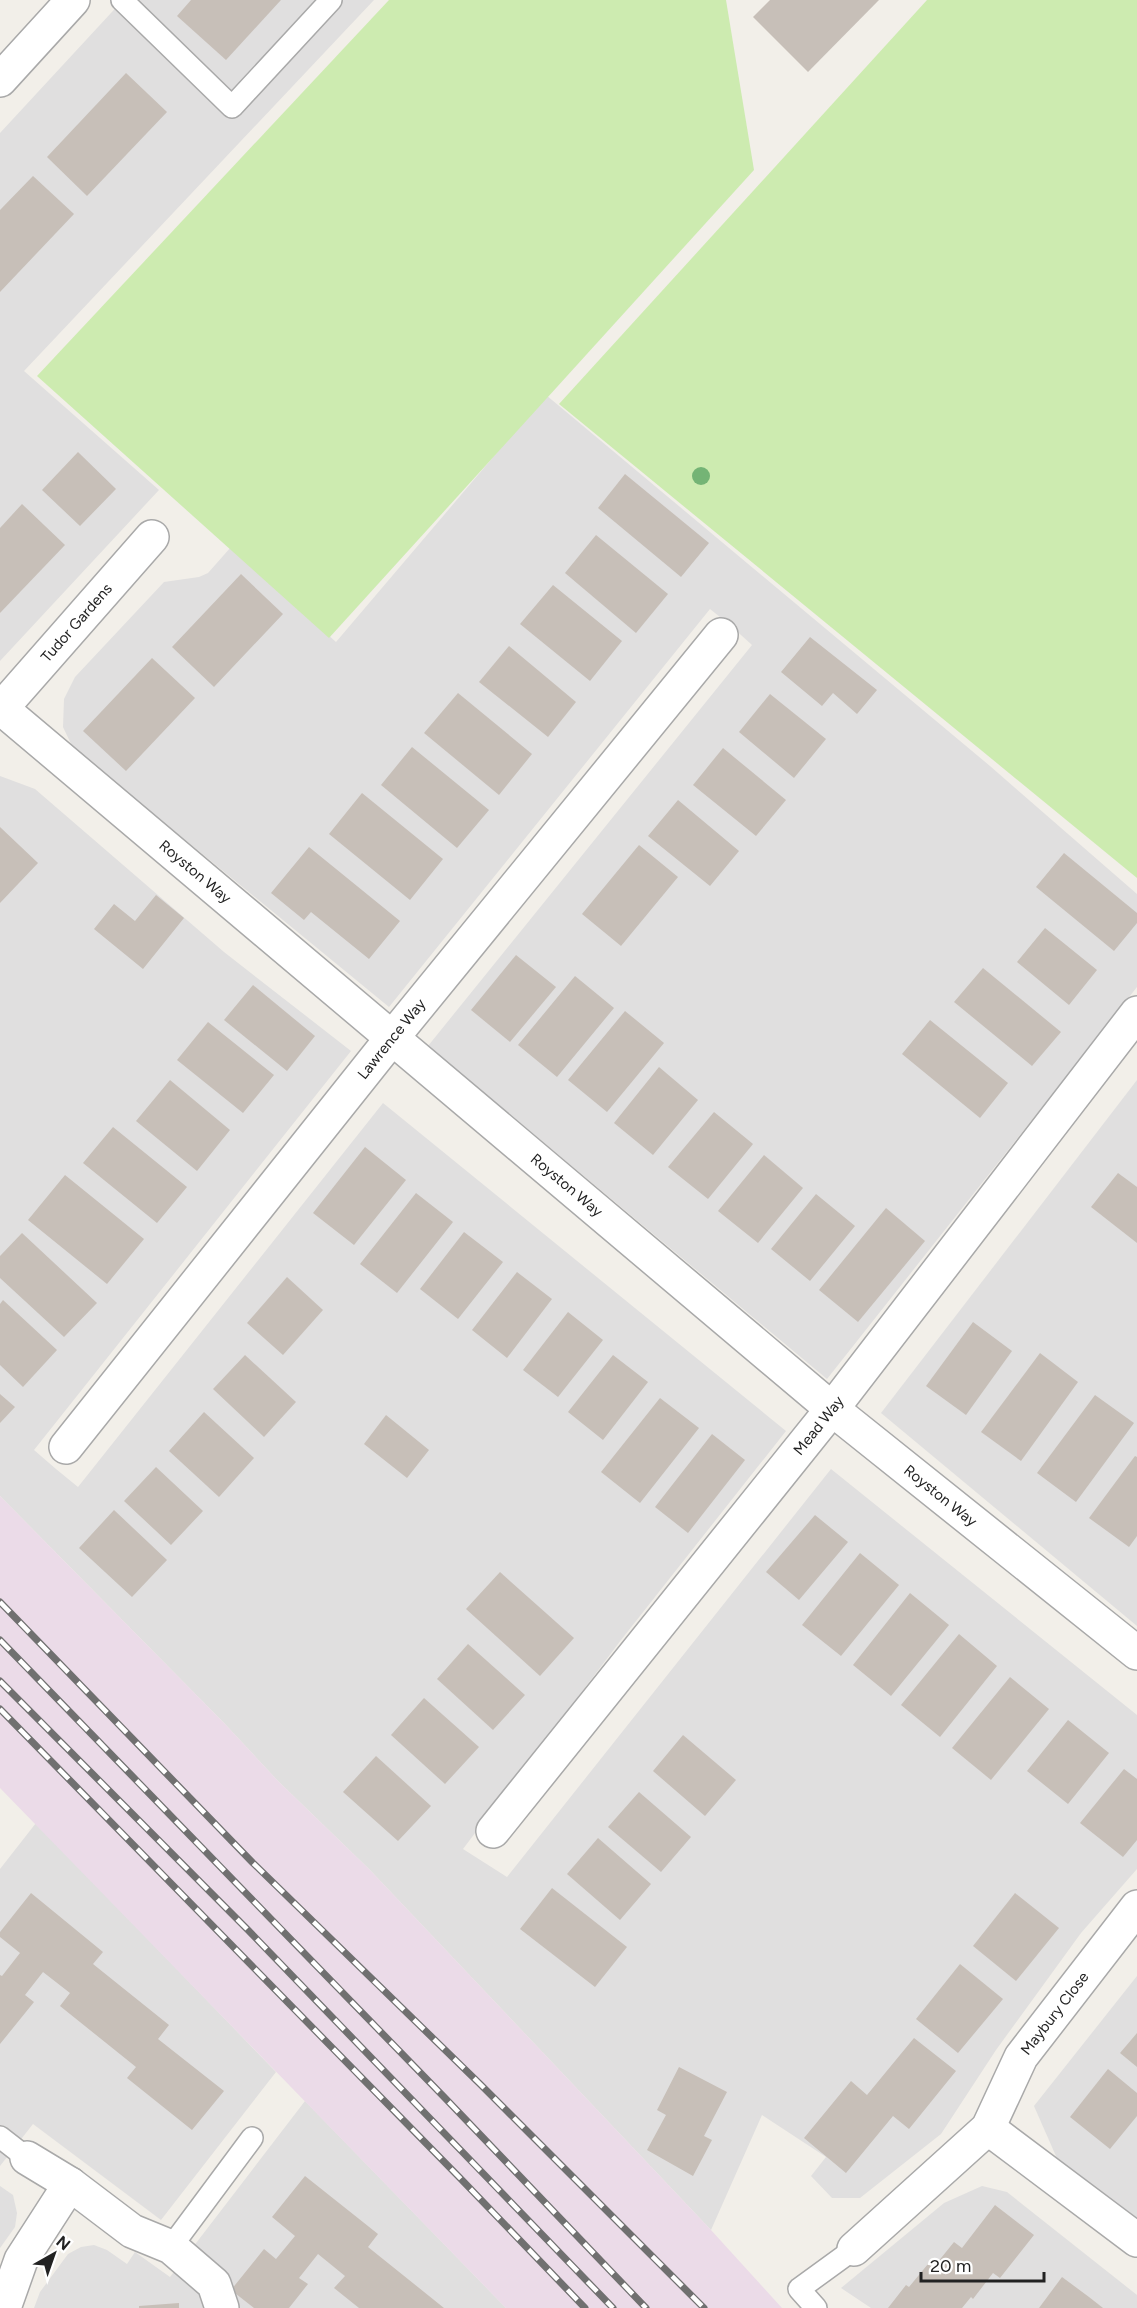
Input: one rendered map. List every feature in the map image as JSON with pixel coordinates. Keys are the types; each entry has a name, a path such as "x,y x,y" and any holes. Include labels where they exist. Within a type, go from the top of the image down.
{"street":[{"path":"0,80 73,0"},
{"name":"Tudor Gardens","path":"1,709 152,537"},
{"name":"Lawrence Way","path":"66,1447 392,1038 721,635"},
{"name":"Royston Way","path":"1,709 832,1409 1137,1653"},
{"name":"Mead Way","path":"493,1831 832,1409 1137,1013"},
{"name":"Maybury Close","path":"854,2249 988,2128 1021,2057 1137,1907"},
{"path":"988,2128 1137,2240"},
{"path":"27,2158 70,2184 132,2231 171,2247 214,2284 222,2308"},
{"path":"4,2308 21,2260 70,2184"}],"lane":[{"path":"122,0 232,107 331,0"},
{"path":"0,2137 27,2158"},
{"path":"171,2247 252,2138"},
{"path":"816,2308 799,2289 854,2249"}],"shaded area":[{"path":"123,0 374,0 24,371 159,490 0,661 0,133"},
{"path":"546,395 990,766 1137,894 1137,987 827,1379 428,1046 752,645 730,625 710,609 389,1007 73,748 63,727 64,699 75,677 164,582 199,577 208,573 231,547 336,642"},
{"path":"0,776 35,789 224,952 351,1051 34,1450 56,1469 78,1487 383,1103 786,1431 621,1640 463,1849 507,1877 831,1469 1137,1715 1137,1869 1081,1933 996,2050 941,2134 860,2198 832,2198 811,2176 826,2157 762,2115 711,2230 369,1869 278,1781 224,1723 0,1496"},
{"path":"1137,1080 1137,1626 881,1413"},
{"path":"0,1496 224,1723 278,1781 369,1869 782,2308 506,2308 0,1788"},
{"path":"36,1823 276,2072 161,2220 33,2124 0,2166 0,1869"},
{"path":"1137,1976 1137,2227 1059,2163 1034,2106"},
{"path":"305,2101 506,2308 34,2308 40,2292 68,2254 81,2247 94,2245 107,2250 127,2264 135,2252 170,2277"},
{"path":"0,2186 13,2195 17,2213 15,2227 0,2248"},
{"path":"982,2186 1007,2192 1137,2295 1137,2308 871,2308 841,2288 944,2203"}],"green space":[{"path":"389,0 726,0 754,170 329,638 37,376"},
{"path":"927,0 1137,0 1137,878 559,404"}],"building":[{"path":"191,0 281,0 226,60 177,16"},
{"path":"770,0 879,0 808,72 753,17"},
{"path":"126,73 167,112 87,196 47,157"},
{"path":"33,176 74,214 0,292 0,210"},
{"path":"78,452 116,489 80,526 42,490"},
{"path":"625,474 709,543 681,577 598,508"},
{"path":"22,504 65,545 0,613 0,528"},
{"path":"596,535 668,594 636,633 565,573"},
{"path":"241,574 283,614 214,687 172,647"},
{"path":"553,585 622,641 590,681 520,624"},
{"path":"810,637 877,690 857,714 833,693 822,706 781,672"},
{"path":"509,646 576,702 548,737 479,682"},
{"path":"152,658 195,698 126,771 83,731"},
{"path":"458,693 532,754 499,795 424,733"},
{"path":"770,694 826,739 794,778 739,732"},
{"path":"412,747 489,810 457,848 381,785"},
{"path":"723,748 786,800 756,836 693,785"},
{"path":"362,793 443,859 410,900 329,834"},
{"path":"678,800 739,851 710,886 648,836"},
{"path":"0,827 38,863 0,903"},
{"path":"639,845 678,877 621,946 582,914"},
{"path":"309,847 400,921 369,959 311,912 304,920 271,893"},
{"path":"1064,853 1137,913 1137,923 1114,951 1036,887"},
{"path":"156,895 184,918 143,969 94,929 114,904 135,921"},
{"path":"1045,928 1097,970 1069,1005 1017,962"},
{"path":"516,955 556,987 510,1042 471,1010"},
{"path":"983,968 1061,1032 1032,1066 954,1002"},
{"path":"575,976 614,1008 557,1077 518,1045"},
{"path":"253,985 315,1036 287,1071 224,1020"},
{"path":"625,1011 664,1043 607,1112 568,1080"},
{"path":"930,1020 1008,1083 980,1118 902,1054"},
{"path":"208,1022 274,1075 243,1113 177,1060"},
{"path":"659,1067 698,1100 653,1155 614,1123"},
{"path":"170,1080 230,1130 197,1171 136,1121"},
{"path":"714,1112 753,1144 708,1199 668,1167"},
{"path":"113,1127 187,1187 157,1223 83,1163"},
{"path":"365,1147 406,1180 354,1245 313,1213"},
{"path":"764,1155 803,1188 758,1243 718,1211"},
{"path":"1118,1173 1137,1187 1137,1243 1091,1207"},
{"path":"65,1175 144,1239 107,1284 28,1220"},
{"path":"416,1193 453,1222 397,1293 360,1264"},
{"path":"816,1194 855,1226 810,1281 771,1249"},
{"path":"886,1208 925,1241 858,1322 819,1290"},
{"path":"464,1232 503,1262 458,1319 420,1289"},
{"path":"22,1233 97,1303 64,1337 0,1278 0,1256"},
{"path":"517,1272 552,1299 507,1358 472,1330"},
{"path":"287,1277 323,1310 283,1355 247,1323"},
{"path":"3,1300 57,1350 23,1387 0,1365 0,1304"},
{"path":"568,1312 603,1340 558,1397 523,1370"},
{"path":"973,1322 1012,1351 966,1415 926,1386"},
{"path":"1040,1353 1078,1382 1021,1461 981,1432"},
{"path":"245,1355 296,1402 264,1437 213,1389"},
{"path":"613,1355 648,1382 603,1440 568,1412"},
{"path":"0,1394 15,1407 0,1423"},
{"path":"1095,1395 1134,1423 1076,1502 1037,1473"},
{"path":"660,1398 699,1428 640,1503 601,1472"},
{"path":"204,1412 254,1458 219,1497 169,1451"},
{"path":"386,1415 429,1450 407,1478 364,1444"},
{"path":"712,1434 745,1460 688,1533 655,1507"},
{"path":"1135,1456 1137,1457 1137,1536 1129,1547 1089,1518"},
{"path":"156,1467 203,1511 171,1545 124,1501"},
{"path":"114,1510 167,1560 132,1597 79,1548"},
{"path":"815,1515 848,1542 799,1600 766,1572"},
{"path":"860,1553 899,1585 841,1656 802,1625"},
{"path":"500,1572 574,1638 540,1676 466,1609"},
{"path":"910,1593 949,1625 891,1696 853,1665"},
{"path":"959,1634 997,1666 940,1737 901,1705"},
{"path":"468,1644 525,1695 493,1730 437,1679"},
{"path":"1010,1677 1049,1709 991,1780 952,1748"},
{"path":"424,1698 479,1747 445,1784 391,1735"},
{"path":"1068,1720 1109,1753 1068,1804 1027,1771"},
{"path":"683,1735 736,1780 705,1816 653,1771"},
{"path":"376,1756 431,1806 398,1841 343,1792"},
{"path":"1124,1769 1137,1779 1137,1840 1123,1857 1080,1823"},
{"path":"639,1792 691,1837 661,1872 608,1827"},
{"path":"598,1838 651,1884 620,1920 567,1874"},
{"path":"552,1888 627,1947 595,1987 520,1929"},
{"path":"31,1893 103,1952 93,1964 169,2025 158,2039 224,2091 192,2130 127,2078 136,2067 60,2006 70,1993 43,1972 25,1995 34,2002 0,2044 0,1975 2,1976 20,1953 0,1937 0,1932"},
{"path":"1015,1893 1059,1928 1016,1981 973,1946"},
{"path":"960,1964 1003,1999 958,2053 916,2019"},
{"path":"1137,2033 1137,2067 1120,2053"},
{"path":"914,2038 956,2071 909,2129 893,2116 846,2173 804,2138 851,2081 867,2095"},
{"path":"679,2067 727,2092 704,2136 712,2140 693,2176 647,2150 666,2115 657,2110"},
{"path":"1108,2069 1137,2093 1137,2116 1110,2149 1070,2117"},
{"path":"305,2176 378,2234 368,2247 444,2308 359,2308 334,2288 345,2276 318,2254 299,2278 308,2284 289,2308 254,2308 231,2290 264,2249 276,2259 295,2236 272,2217"},
{"path":"995,2205 1034,2235 1000,2278 993,2273 973,2299 971,2297 962,2308 888,2308 906,2285 909,2287 928,2264 933,2268 954,2242 962,2248"},
{"path":"1062,2277 1089,2297 1103,2308 1039,2308"},
{"path":"179,2303 179,2308 139,2308 139,2306"}],"railway":[{"path":"0,1602 253,1863 480,2084 704,2308"},
{"path":"0,1640 646,2308"},
{"path":"0,1681 248,1930 613,2308"},
{"path":"0,1709 585,2308"}]}
